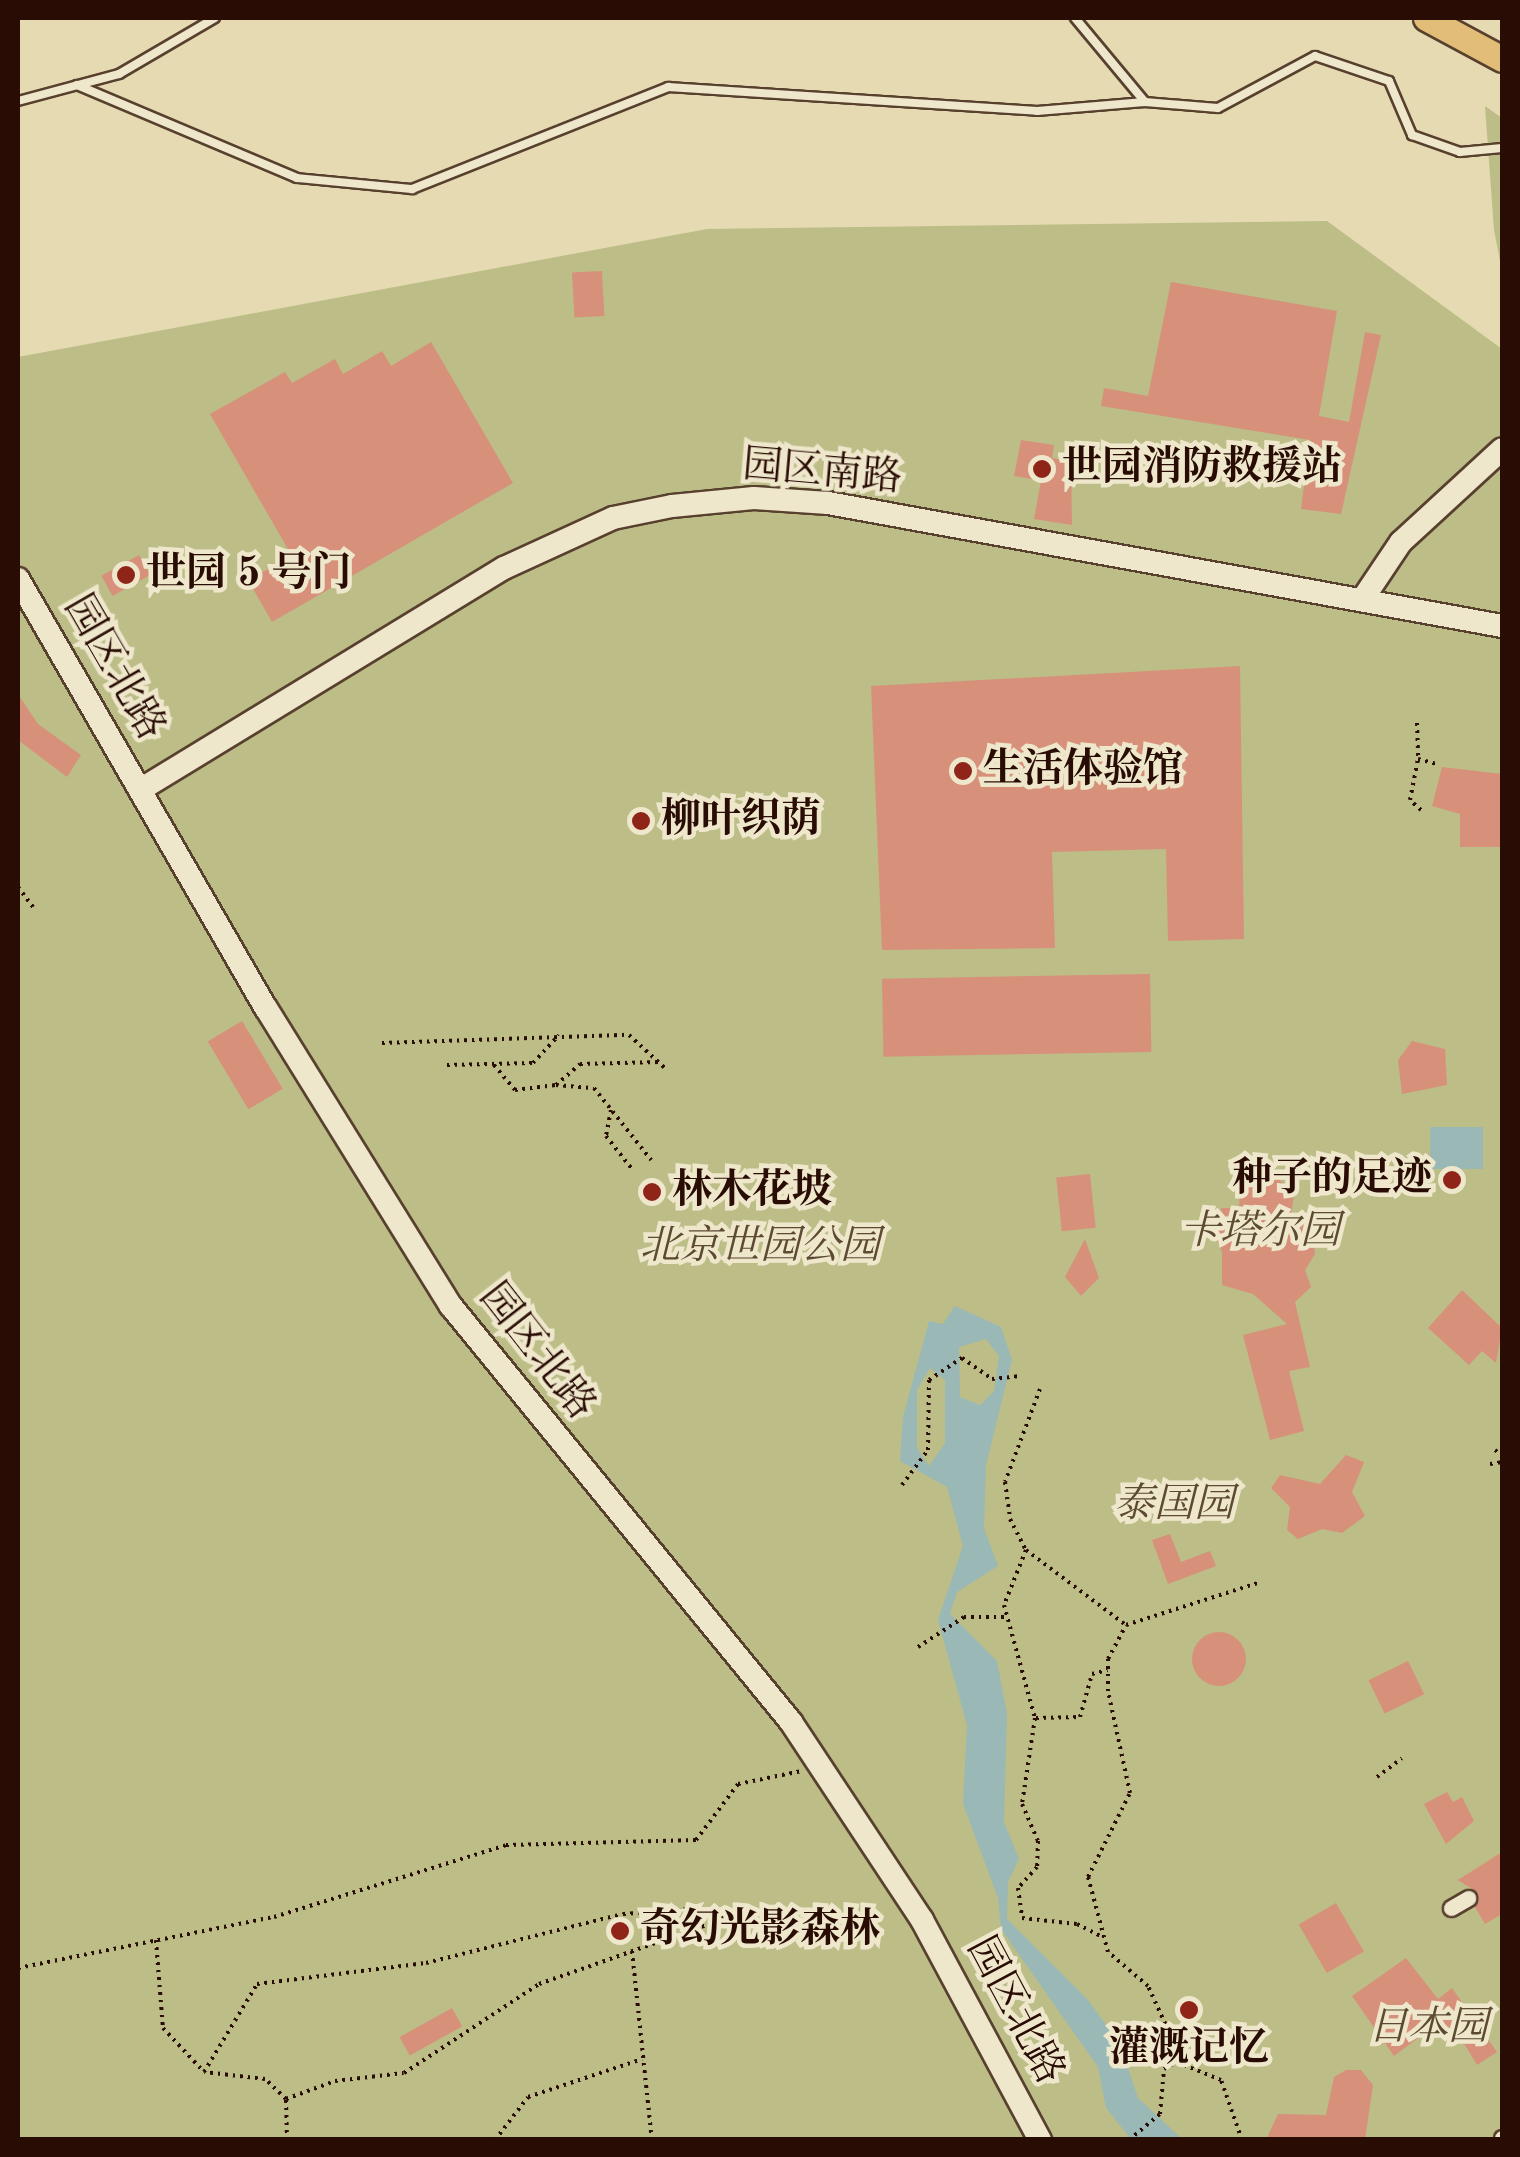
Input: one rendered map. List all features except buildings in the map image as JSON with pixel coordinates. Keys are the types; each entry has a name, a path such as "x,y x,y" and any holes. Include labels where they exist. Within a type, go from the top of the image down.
{"main road":[{"path":"1426,18 1502,59"}],"street":[{"path":"1364,597 1401,542 1502,449"},
{"name":"园区南路","path":"140,790 504,568 614,518 672,506 754,498 828,503 1364,597 1502,626"},
{"name":"园区北路","path":"18,579 140,790 452,1306 821,1767 922,1920 1040,2140"},
{"path":"1451,1908 1468,1898"}],"lane":[{"path":"18,101 118,74 215,18"},
{"path":"1075,18 1145,102"},
{"path":"76,85 297,178 412,190 668,86 1037,111 1145,102 1218,108 1315,56 1389,80 1412,135 1460,152 1502,148"}],"path":[{"path":"1417,723 1418,758 1410,800 1421,810"},
{"path":"1418,758 1437,764"},
{"path":"18,887 33,907"},
{"path":"446,1065 533,1063 559,1035"},
{"path":"382,1043 629,1035 667,1070"},
{"path":"556,1085 580,1064 660,1062"},
{"path":"494,1065 516,1090 556,1085 594,1088 651,1160"},
{"path":"611,1110 606,1136 632,1170"},
{"path":"902,1485 928,1450 929,1380 962,1358 992,1379 1020,1376"},
{"path":"1040,1389 1005,1482 1010,1519 1026,1550 1126,1624"},
{"path":"1494,1450 1502,1454"},
{"path":"1490,1464 1502,1462"},
{"path":"1026,1550 1006,1617 1036,1718 1022,1804 1038,1841 1036,1867 1018,1888 1022,1918 1077,1924 1105,1938"},
{"path":"1126,1624 1261,1582"},
{"path":"918,1648 964,1617 1006,1617"},
{"path":"1126,1624 1108,1670 1130,1793 1088,1877 1108,1952 1148,1986 1182,2058 1221,2080 1242,2140"},
{"path":"1036,1718 1080,1717 1092,1674 1108,1670"},
{"path":"1377,1777 1402,1758"},
{"path":"18,1968 274,1917 506,1845 696,1840 738,1784 821,1767"},
{"path":"204,2072 256,1984 426,1963 623,1914 692,1908 772,1932 877,1916"},
{"path":"286,2099 335,2081 404,2073 540,1984 632,1950 705,1932 724,1919"},
{"path":"156,1940 163,2028 204,2072 264,2080 286,2099 286,2140"},
{"path":"632,1950 652,2140"},
{"path":"1130,2140 1160,2114 1164,2069 1182,2058"},
{"path":"495,2140 528,2097 642,2059"}],"green space":[{"path":"1485,106 1502,118 1502,271 1494,230"},
{"name":"北京世园公园","path":"1327,221 1502,349 1502,2139 18,2140 18,357 707,229"}],"water":[{"path":"1430,1127 1483,1127 1483,1169 1430,1169"},
{"path":"955,1306 1001,1327 1012,1360 986,1465 984,1528 998,1566 957,1592 950,1614 997,1661 1007,1713 1004,1822 1019,1859 1008,1882 1007,1919 1088,2000 1120,2044 1138,2098 1182,2139 1131,2139 1106,2108 1098,2067 1001,1929 998,1898 963,1804 967,1725 938,1620 963,1546 947,1487 900,1461 903,1417 929,1321 943,1324","holes":["986,1339 999,1356 994,1391 980,1405 960,1397 959,1347","930,1368 945,1380 945,1443 929,1466 917,1448 917,1390"]}],"place":[{"name":"世园消防救援站","path":"1042,469"},
{"name":"世园 5 号门","path":"126,575"},
{"name":"生活体验馆","path":"963,771"},
{"name":"柳叶织荫","path":"641,821"},
{"name":"种子的足迹","path":"1452,1180"},
{"name":"林木花坡","path":"652,1192"},
{"name":"奇幻光影森林","path":"620,1931"},
{"name":"灌溉记忆","path":"1189,2010"}],"park label":[{"name":"卡塔尔园","path":"1260,1233"},
{"name":"泰国园","path":"1174,1506"},
{"name":"日本园","path":"1428,2029"}]}
